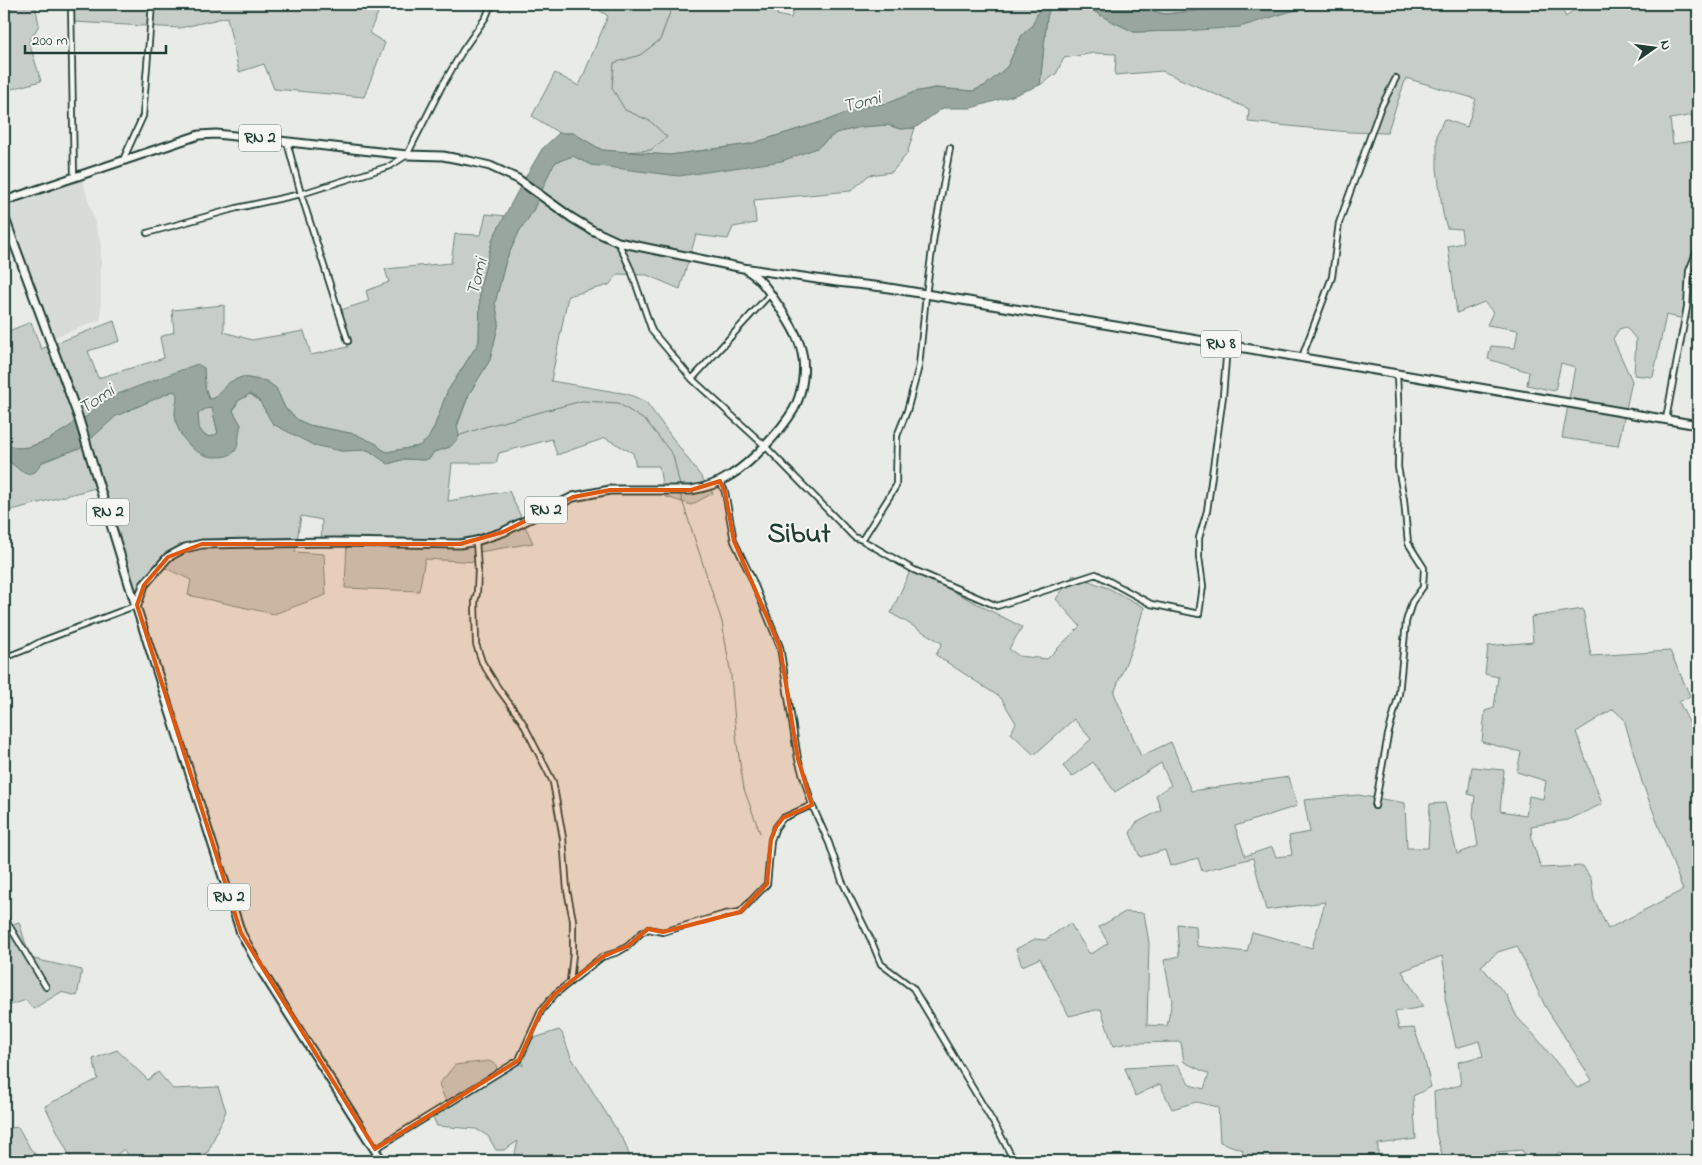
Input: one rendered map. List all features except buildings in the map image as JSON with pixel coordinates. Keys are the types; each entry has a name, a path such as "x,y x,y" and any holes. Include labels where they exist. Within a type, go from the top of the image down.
{"main road":[{"name":"RN 2","path":"4,202 199,134 267,139 407,155 443,156 490,166 522,182 592,230 618,242 743,268 753,274 770,294 797,337 802,353 803,367 800,394 794,408 765,446 732,475 720,481 702,488 683,491 610,490 573,498 502,532 476,541 460,544 335,542 202,544 185,548 168,557 144,585 137,606"},
{"name":"RN 2","path":"4,216 86,440 241,933 261,970 382,1161"},
{"name":"RN 8","path":"743,268 883,287 1698,425"}],"street":[{"path":"71,4 74,177"},
{"path":"123,161 143,116 152,4"},
{"path":"147,232 237,208 301,194 390,166 407,155 442,86 463,50 486,17 490,7 496,4"},
{"path":"1302,357 1332,277 1339,223 1380,109 1396,78"},
{"path":"286,142 348,341"},
{"path":"862,540 896,486 897,436 907,411 919,366 934,235 950,148"},
{"path":"618,242 631,270 652,331 692,379 765,446 854,537 914,570 997,606 1096,574 1151,604 1199,614 1203,586 1199,557 1199,538 1207,511 1223,396 1227,346"},
{"path":"1666,419 1687,307 1689,270 1698,248"},
{"path":"692,379 770,294"},
{"path":"1376,806 1388,735 1399,694 1406,622 1412,602 1423,587 1424,568 1408,543 1404,500 1398,466 1400,422 1397,374"},
{"path":"720,481 725,492 734,541 753,581 780,647 798,759 812,805 829,843 842,881 871,940 880,964 913,988 995,1125 1014,1161"},
{"path":"476,541 478,570 475,601 476,644 482,662 522,721 553,782 562,838 566,890 572,920 573,954 570,982"},
{"path":"4,658 28,649 42,641 137,606"},
{"path":"375,1149 519,1060 541,1011 554,994 602,957 618,952 628,946 641,932 648,929 664,932 726,914 740,912 767,884 771,840 776,828 783,818 812,805"},
{"path":"4,917 46,986"}],"highlighted area":[{"path":"720,481 725,492 734,541 780,647 798,759 812,805 783,818 776,827 771,840 767,884 740,912 663,932 648,929 628,946 602,957 555,994 541,1011 519,1060 375,1149 241,933 137,605 144,585 168,557 202,544 460,544 503,532 573,497 610,490 691,490"}],"shaded area":[{"path":"4,4 35,4 39,25 29,42 41,81 4,91"},
{"path":"73,4 382,4 369,33 385,43 364,97 274,89 264,64 239,72 227,17 180,28 74,22"},
{"path":"590,4 778,4 777,15 791,18 795,4 806,4 830,9 832,4 1041,4 1041,7 1032,26 1022,35 1007,67 986,85 973,91 935,88 914,92 889,103 862,107 828,120 750,144 670,155 602,150 573,133 559,133 532,116 555,73 579,86 608,16"},
{"path":"1041,4 1051,4 1047,17 1040,85 1012,96 971,108 943,108 915,128 900,129 888,125 861,127 836,133 817,148 782,161 679,176 591,165 573,156 556,162 551,169 532,213 520,230 506,260 495,303 499,322 490,360 469,394 457,425 459,437 450,447 434,452 430,458 425,460 404,459 388,464 368,450 341,451 313,445 273,424 259,400 250,394 238,401 233,411 241,425 238,445 235,451 225,456 213,457 205,455 192,448 178,429 175,414 177,394 173,391 116,416 81,448 43,461 36,471 29,474 21,471 4,459 4,443 17,448 29,447 48,440 75,421 86,417 97,406 118,394 197,364 204,368 205,387 209,399 215,398 230,382 242,377 266,381 276,388 285,408 298,420 309,425 355,434 377,444 387,452 419,446 428,439 447,392 479,342 480,287 493,238 542,149 559,133 573,133 602,150 670,155 750,144 828,120 862,107 889,103 914,92 935,88 973,91 986,85 1007,67 1022,35 1032,26","holes":["212,408 218,433 210,437 204,435 199,428 198,414 205,409"]},
{"path":"1051,4 1081,4 1134,32 1185,31 1298,10 1314,4 1559,4 1566,17 1580,4 1698,4 1698,94 1691,96 1694,115 1670,119 1673,144 1698,140 1698,318 1680,318 1666,315 1653,377 1634,375 1636,339 1626,327 1619,329 1613,339 1632,381 1618,446 1562,438 1575,367 1561,363 1555,391 1527,385 1529,372 1488,359 1491,346 1515,348 1518,330 1487,325 1493,312 1484,302 1457,313 1448,246 1463,243 1461,229 1447,228 1443,214 1437,169 1437,134 1444,119 1467,127 1476,99 1406,78 1387,133 1349,132 1248,122 1249,109 1162,71 1115,75 1116,54 1094,53 1064,58 1056,74 1040,85 1047,17"},
{"path":"1081,4 1124,4 1165,14 1259,4 1314,4 1240,27 1134,32"},
{"path":"1124,4 1259,4 1165,14"},
{"path":"888,125 900,129 915,128 907,154 892,172 869,175 851,191 754,200 756,223 733,227 728,239 696,235 680,289 647,275 618,274 609,285 568,296 551,381 628,394 646,402 713,493 691,505 664,496 659,466 636,466 633,453 605,438 557,455 552,439 499,453 496,463 452,463 448,501 509,491 533,543 479,552 478,562 425,559 419,591 345,588 347,542 321,542 322,520 301,516 295,552 324,554 326,595 274,614 188,595 191,580 159,565 135,594 103,486 4,512 4,459 21,471 81,447 116,416 173,391 178,394 175,414 222,457 236,448 241,425 233,411 238,401 250,394 259,400 273,424 341,451 368,450 389,464 404,459 425,460 434,452 450,447 469,394 490,360 499,322 495,303 506,260 520,230 532,213 551,169 556,162 573,156 591,165 817,148 836,133 861,127"},
{"path":"82,179 101,243 101,320 52,338 4,208 4,203"},
{"path":"486,214 506,216 493,238 480,287 479,342 447,392 428,440 419,446 387,452 355,434 309,425 298,420 285,408 276,388 266,381 242,377 230,382 215,398 209,399 205,387 204,368 97,406 86,417 75,421 48,440 29,447 17,448 4,443 4,333 31,322 41,349 114,321 120,341 88,351 98,378 164,358 160,337 174,332 172,310 224,305 224,332 252,340 304,331 311,355 348,347 338,311 369,301 366,291 389,282 385,269 451,263 455,234 481,235"},
{"path":"212,408 218,434 211,437 204,435 199,428 198,413"},
{"path":"911,569 1022,627 1009,649 1019,656 1047,659 1080,626 1056,599 1073,575 1108,588 1144,607 1133,645 1114,693 1141,756 1171,742 1191,791 1289,777 1297,806 1235,826 1245,856 1272,847 1276,857 1292,855 1289,836 1310,832 1304,800 1358,795 1405,803 1407,848 1428,848 1430,804 1445,803 1457,854 1478,846 1473,814 1475,796 1468,794 1472,767 1504,770 1500,811 1526,815 1529,796 1543,799 1546,781 1517,772 1521,752 1482,742 1485,711 1494,708 1498,677 1485,674 1488,646 1533,642 1531,617 1583,609 1591,656 1670,651 1690,696 1679,702 1698,740 1698,1161 1571,1161 1560,1152 1547,1161 1527,1161 1522,1150 1496,1152 1496,1161 1444,1161 1436,1134 1434,1092 1461,1085 1458,1062 1483,1056 1479,1041 1456,1048 1445,998 1446,978 1442,956 1402,971 1423,1007 1395,1012 1399,1029 1414,1028 1424,1057 1431,1087 1413,1096 1416,1139 1378,1144 1378,1155 1336,1156 1335,1161 1241,1161 1243,1150 1220,1142 1218,1107 1196,1102 1172,1109 1160,1084 1135,1096 1125,1068 1178,1065 1190,1085 1204,1089 1209,1074 1184,1062 1181,1042 1129,1043 1113,1046 1101,1009 1069,1016 1040,958 1022,966 1016,949 1035,939 1045,940 1070,923 1089,953 1093,953 1108,943 1099,927 1125,912 1144,913 1149,943 1147,1025 1167,1026 1172,1001 1164,960 1179,956 1177,924 1196,926 1197,946 1247,952 1252,932 1312,948 1325,902 1266,910 1253,858 1202,871 1198,858 1170,866 1165,850 1140,857 1130,833 1136,823 1161,810 1156,795 1171,785 1161,763 1115,792 1093,762 1072,777 1063,766 1091,739 1074,719 1034,755 1011,733 1016,723 1001,698 936,655 942,643 891,613","holes":["1613,709 1624,719 1642,782 1683,890 1608,929 1594,899 1591,879 1583,866 1541,868 1532,841 1531,826 1568,820 1602,804 1576,732","1517,946 1545,1006 1592,1080 1577,1088 1517,1017 1507,996 1481,966 1498,952"]},
{"path":"19,922 30,958 82,970 77,996 61,992 33,1009 26,1000 4,1007 4,927"},
{"path":"559,1030 562,1033 571,1057 625,1143 631,1161 518,1161 514,1157 518,1141 504,1150 496,1150 488,1136 476,1129 437,1126 432,1115 436,1109 444,1110 448,1107 439,1084 455,1065 489,1061 496,1065 499,1077 512,1060 517,1061 523,1066 522,1058 531,1039"},
{"path":"117,1050 148,1080 158,1072 173,1089 218,1087 226,1111 208,1152 192,1159 193,1161 133,1161 124,1149 113,1158 115,1161 72,1161 45,1106 98,1079 93,1059"},
{"path":"18,1127 40,1161 4,1161 4,1129"}],"waterway":[{"path":"626,152 651,150 667,137 650,121 625,110 612,88 614,63 640,55 660,40 673,4"},
{"path":"458,436 484,427 582,401 618,403 647,422 673,455 680,486"},
{"path":"680,494 722,622 731,676 737,744 744,789 760,833"}],"district":[{"name":"Sibut","path":"799,535"}],"water label":[{"name":"Tomi","path":"862,103"},
{"name":"Tomi","path":"478,277"},
{"name":"Tomi","path":"97,400"}]}
